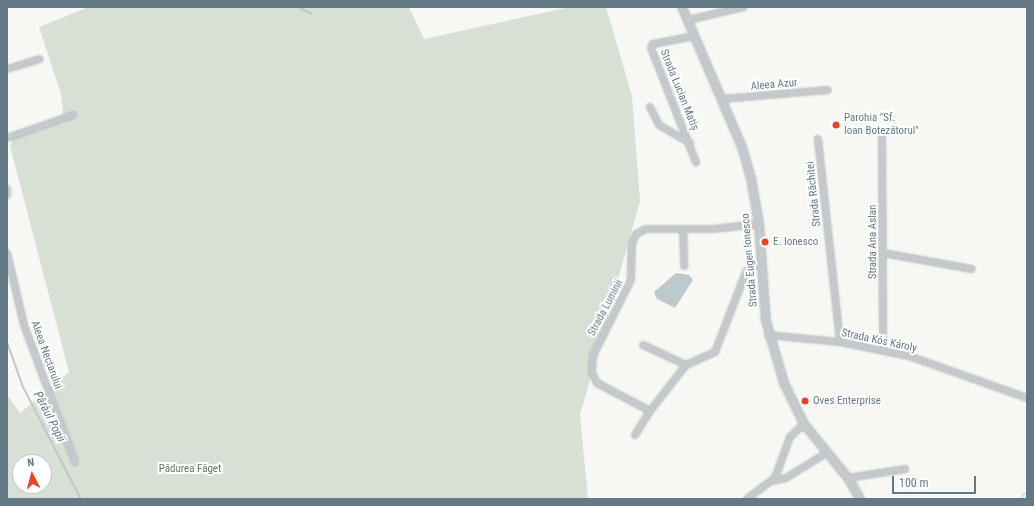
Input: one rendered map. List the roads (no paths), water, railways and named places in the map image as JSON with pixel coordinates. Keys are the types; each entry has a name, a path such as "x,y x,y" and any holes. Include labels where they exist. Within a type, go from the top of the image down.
{"street":[{"name":"Strada Eugen Ionesco","path":"682,7 742,147 759,224 761,264 768,335 788,394 804,424 848,478 859,498"},
{"path":"688,20 744,7"},
{"name":"Strada Lucian Matiș","path":"695,36 651,46 690,142 696,162"},
{"path":"7,69 40,59"},
{"name":"Aleea Azur","path":"722,99 828,90"},
{"path":"650,107 659,125 690,142"},
{"path":"7,138 73,115"},
{"name":"Strada Ana Aslan","path":"882,135 883,350"},
{"name":"Strada Răchitei","path":"818,139 840,342"},
{"path":"7,189 7,195"},
{"name":"Strada Luminii","path":"650,411 601,387 592,372 593,356 632,280 634,236 646,229 683,229 759,224"},
{"path":"683,229 684,266"},
{"name":"Aleea Nectarului","path":"7,252 24,325 75,462"},
{"path":"883,254 972,269"},
{"path":"636,435 650,411 686,365 715,352 746,272 751,266 761,264"},
{"name":"Strada Kós Károly","path":"768,335 840,342 909,356 1027,398"},
{"path":"643,345 686,365"},
{"path":"747,499 772,481 781,467 790,437 804,424"},
{"path":"772,481 786,478 828,452"},
{"path":"848,478 905,469"}],"waterway":[{"path":"298,7 311,13"},
{"name":"Pârâul Popii","path":"7,341 23,386 81,499"}],"place":[{"name":"Parohia \"Sf. Ioan Botezătorul\"","path":"836,125"},
{"name":"E. Ionesco","path":"765,242"},
{"name":"Oves Enterprise","path":"805,401"}],"park label":[{"name":"Pădurea Făget","path":"190,469"}]}
